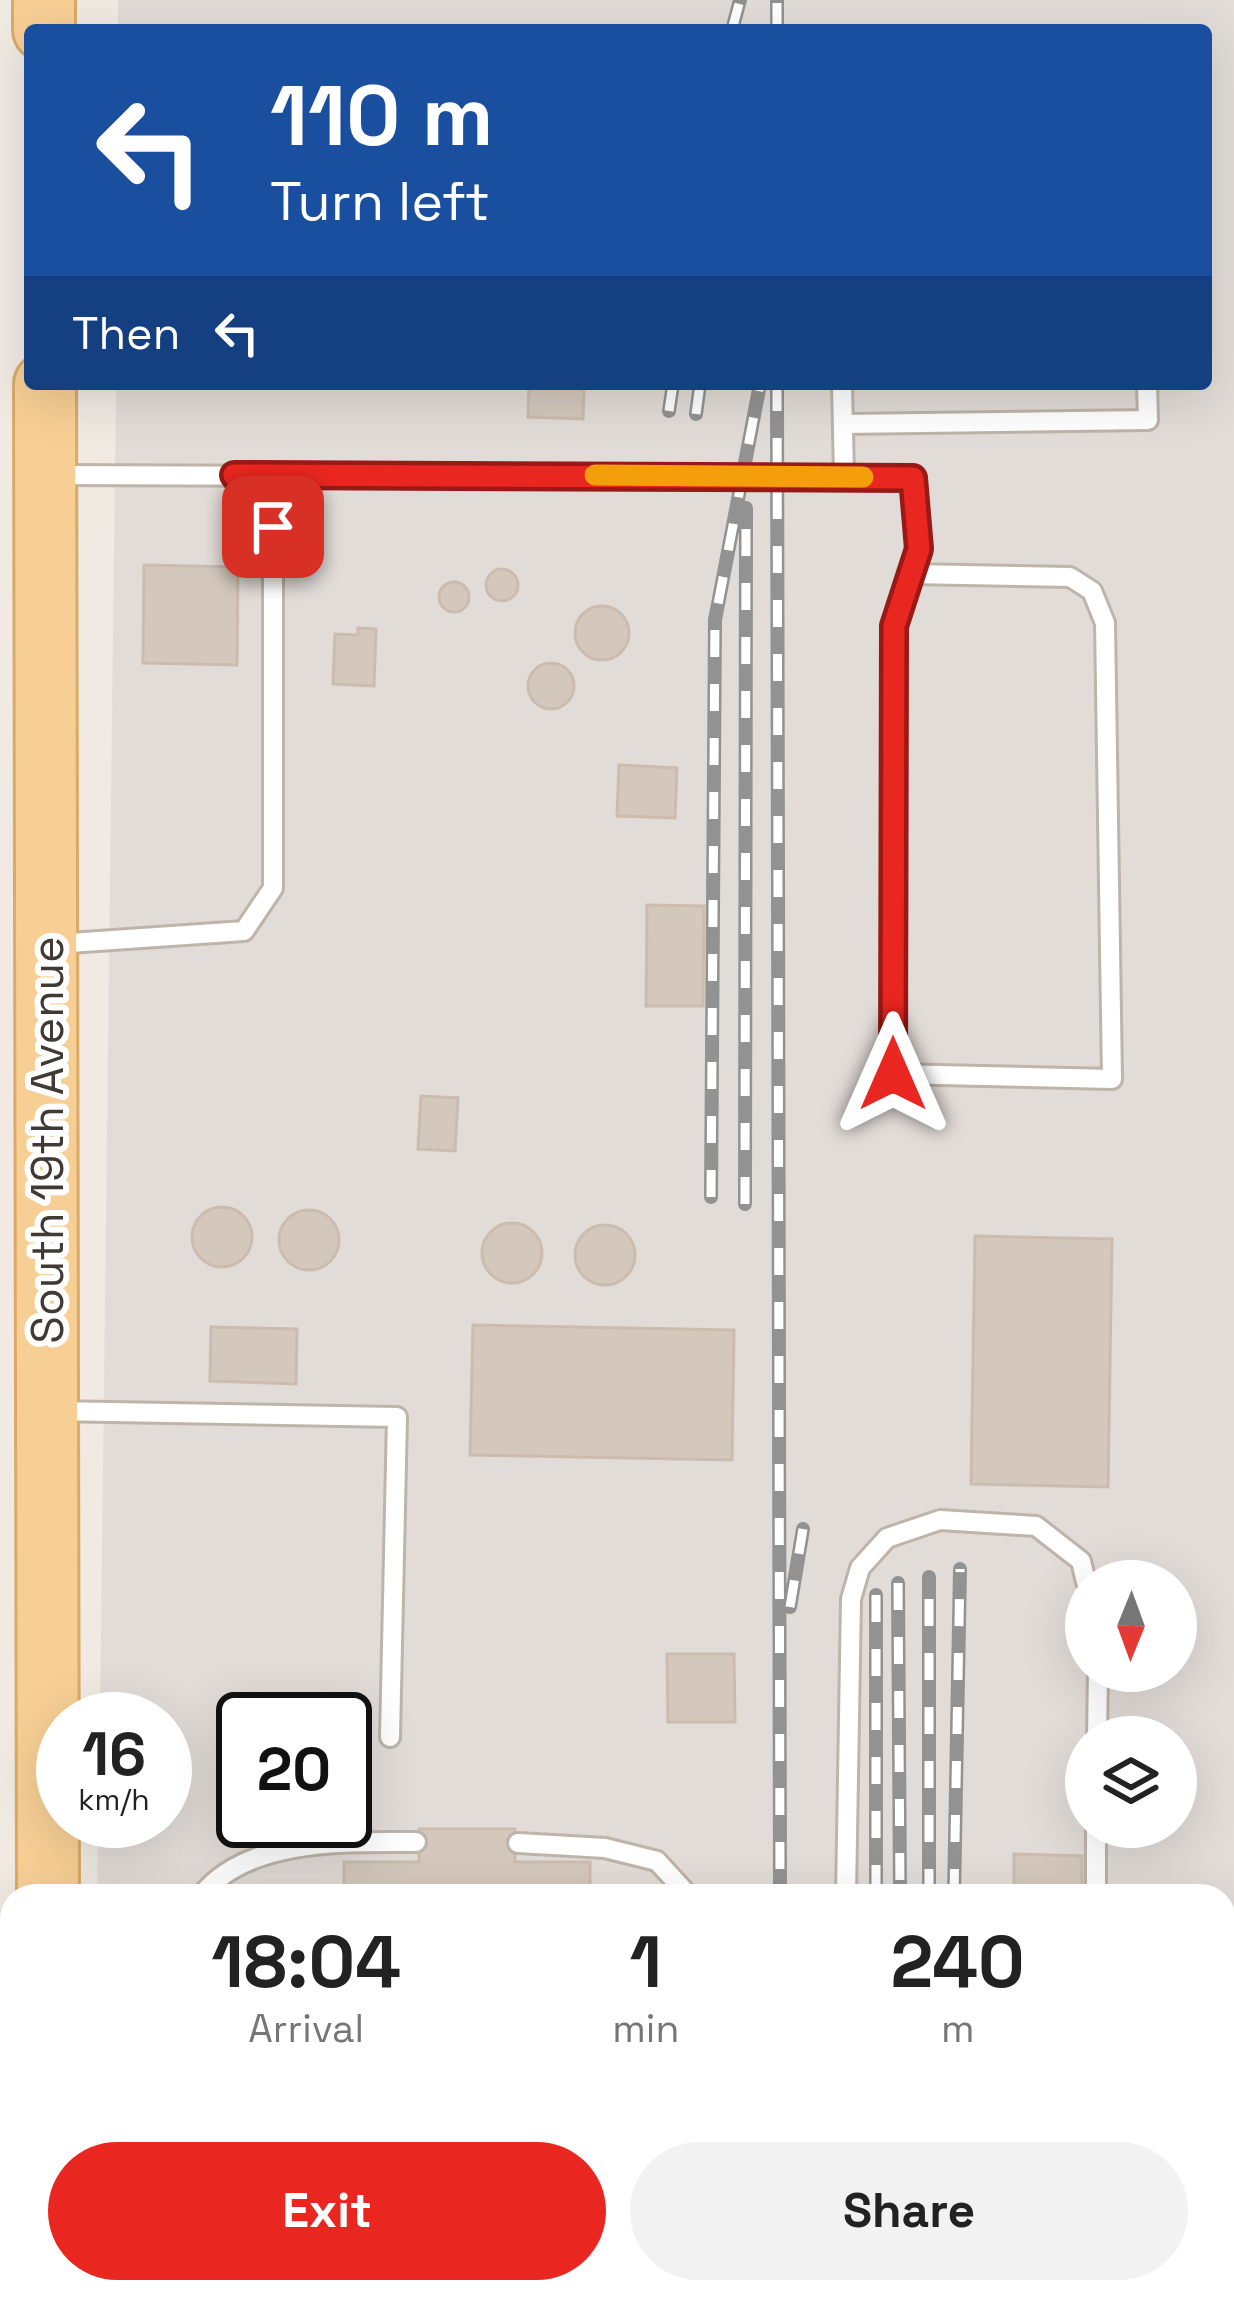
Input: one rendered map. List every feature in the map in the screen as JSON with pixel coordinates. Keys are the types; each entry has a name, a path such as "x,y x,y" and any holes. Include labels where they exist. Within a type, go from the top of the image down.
{"main road":[{"name":"South 19th Avenue","path":"46,390 49,1884"}],"lane":[{"path":"842,390 844,476"},
{"path":"843,424 1148,421 1147,390"},
{"path":"46,475 913,478 919,549 894,626 893,1074 1112,1079 1105,623 1092,591 1070,577 911,574"},
{"path":"47,944 244,931 273,888 273,527 234,475"},
{"path":"47,1411 398,1417 390,1738"},
{"path":"846,1884 851,1599 860,1568 887,1538 940,1520 1036,1526 1080,1560"},
{"path":"213,1884 260,1856 315,1843 416,1842"},
{"path":"518,1843 605,1848 657,1861 678,1884"},
{"path":"1096,1848 1096,1884"}],"shaded area":[{"path":"118,0 1234,0 1234,1884 97,1884 98,1848 192,1848 192,1692 100,1692 116,390 1212,390 1212,24 118,24"}],"building":[{"path":"529,390 584,390 583,419 528,417"},
{"path":"144,565 238,567 237,665 143,663"},
{"path":"502,569 513,574 518,585 513,596 502,601 491,596 486,585 491,574"},
{"path":"454,582 465,586 469,597 465,608 454,612 443,608 439,597 443,586"},
{"path":"602,606 621,614 629,633 621,652 602,660 583,652 575,633 583,614"},
{"path":"358,628 376,629 374,686 333,684 335,634 358,635"},
{"path":"551,663 567,670 574,686 567,702 551,709 535,702 528,686 535,670"},
{"path":"619,765 677,768 675,818 617,816"},
{"path":"647,905 704,906 703,1006 646,1006"},
{"path":"421,1096 458,1098 455,1151 418,1149"},
{"path":"222,1207 243,1216 252,1237 243,1258 222,1267 201,1258 192,1237 201,1216"},
{"path":"309,1210 330,1219 339,1240 330,1261 309,1270 288,1261 279,1240 288,1219"},
{"path":"512,1223 533,1232 542,1253 533,1274 512,1283 491,1274 482,1253 491,1232"},
{"path":"605,1225 626,1234 635,1255 626,1276 605,1285 584,1276 575,1255 584,1234"},
{"path":"975,1236 1112,1239 1108,1487 971,1484"},
{"path":"473,1325 734,1330 732,1460 470,1455"},
{"path":"211,1327 297,1329 296,1384 210,1381"},
{"path":"667,1654 734,1654 735,1722 668,1722"},
{"path":"419,1829 515,1829 515,1862 590,1862 590,1884 344,1884 344,1862 419,1862"},
{"path":"1014,1854 1082,1856 1082,1884 1014,1884"}],"railway":[{"path":"734,24 740,0"},
{"path":"777,0 777,24"},
{"path":"669,411 672,390"},
{"path":"696,414 699,390"},
{"path":"711,1197 715,620 759,390"},
{"path":"777,390 780,1884"},
{"path":"745,1204 746,508"},
{"path":"790,1607 803,1529"},
{"path":"954,1884 960,1569"},
{"path":"929,1577 929,1884"},
{"path":"898,1583 900,1884"},
{"path":"876,1595 876,1884"}],"slow traffic":[{"path":"595,475 863,477"}],"route":[{"path":"273,527 234,475 913,478 919,549 894,626 893,1074"}]}
